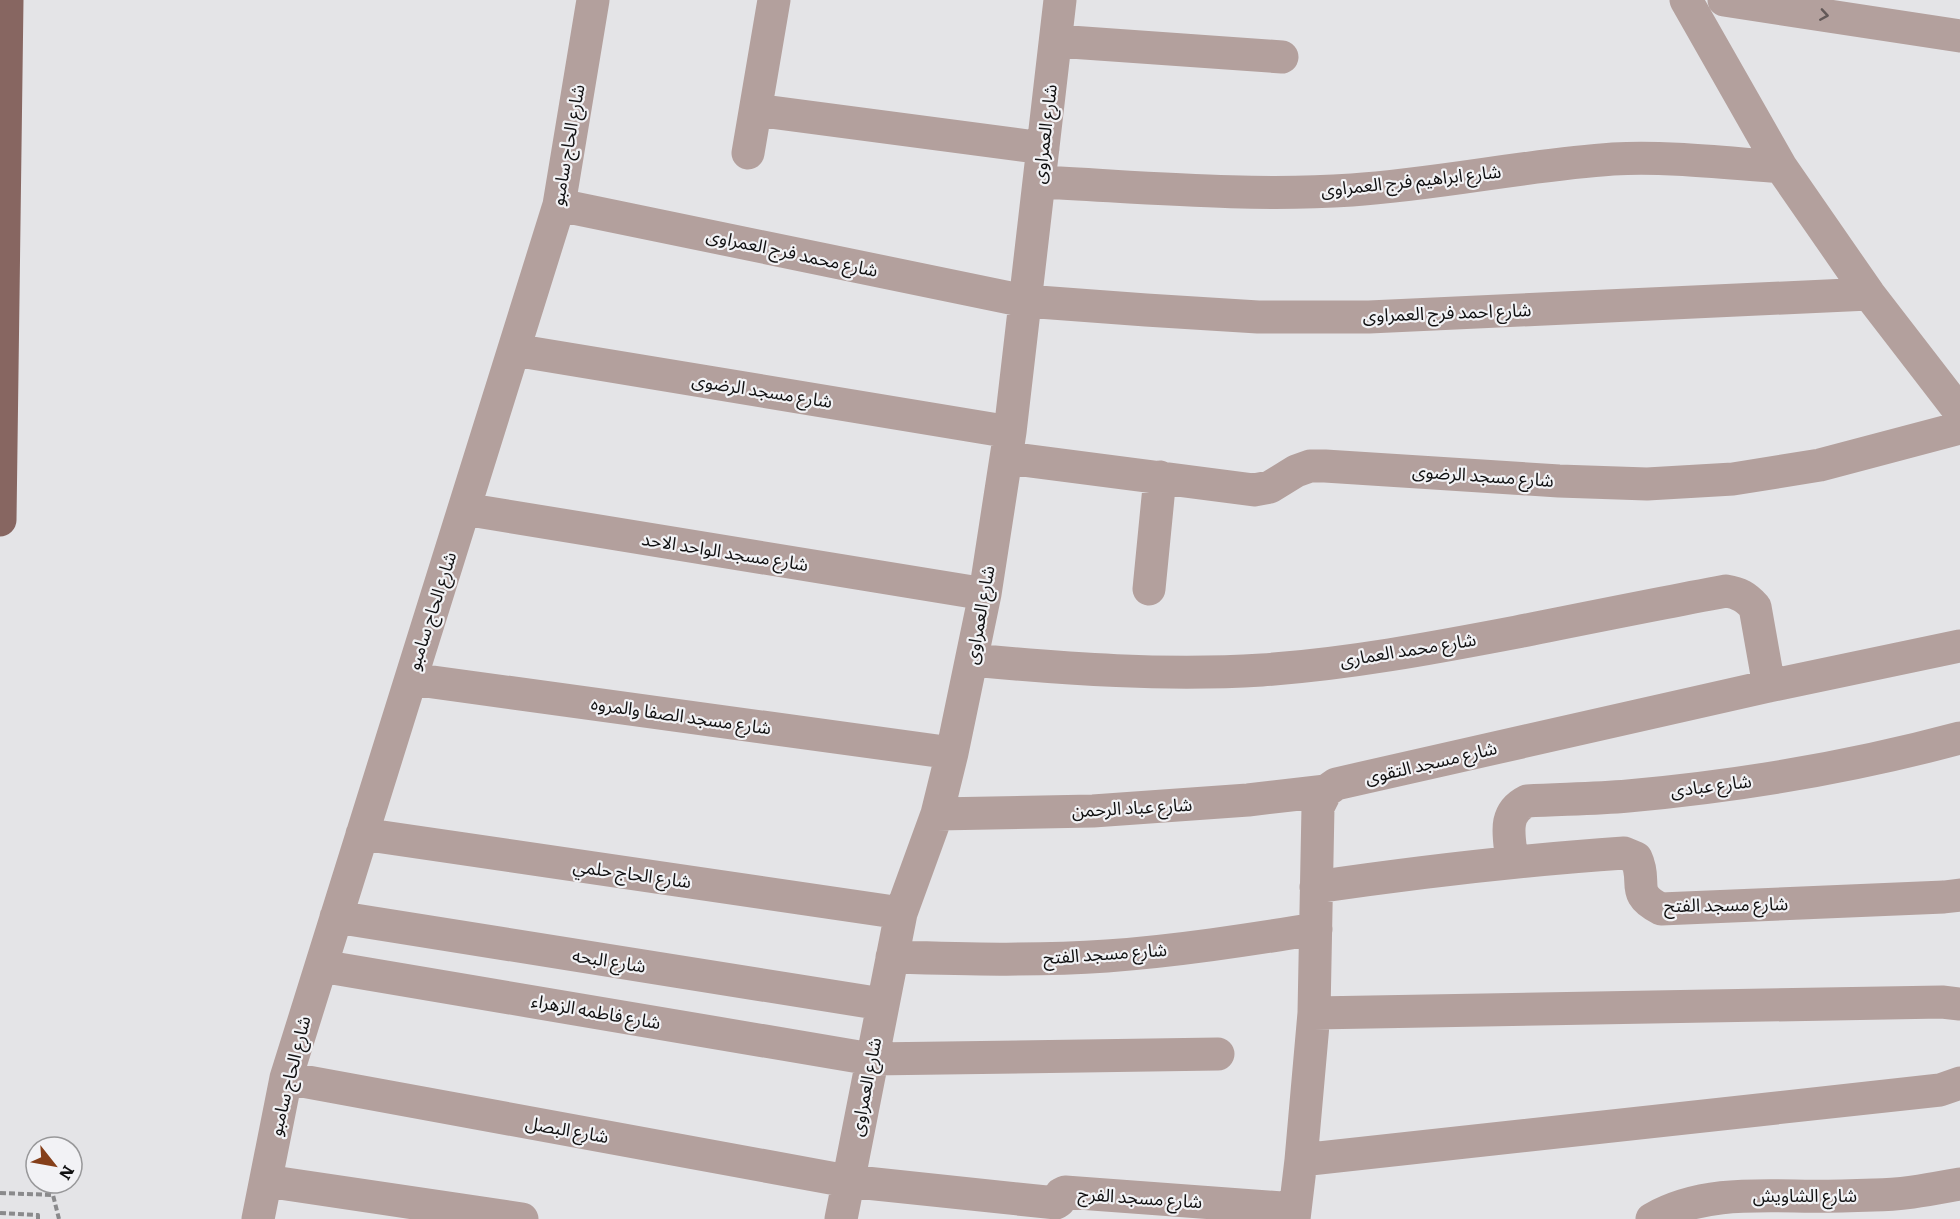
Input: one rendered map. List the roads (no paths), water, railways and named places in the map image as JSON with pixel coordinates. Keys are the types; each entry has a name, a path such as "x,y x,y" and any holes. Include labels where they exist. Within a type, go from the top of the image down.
{"main road":[{"path":"0,520 7,0"}],"street":[{"name":"شارع الحاج سامبو","path":"258,1219 286,1078 559,205 593,0"},
{"path":"748,153 774,0"},
{"name":"شارع العمراوى","path":"841,1219 901,913 937,814 985,594 1008,445 1060,0"},
{"path":"1686,0 1781,167 1869,294 1960,412"},
{"path":"1724,0 1960,36"},
{"path":"1056,41 1282,57"},
{"path":"756,110 1043,148"},
{"name":"شارع ابراهيم فرج العمراوى","path":"1039,182 1277,192 1350,190 1422,184 1614,159 1675,159 1781,167"},
{"name":"شارع محمد فرج العمراوى","path":"559,205 1025,302"},
{"name":"شارع احمد فرج العمراوى","path":"1025,302 1258,316 1369,316 1869,294"},
{"name":"شارع مسجد الرضوى","path":"514,350 1008,445 1160,477 1254,490 1270,487 1296,471 1310,466 1647,484 1723,480 1820,465 1960,428"},
{"path":"1149,589 1160,477"},
{"name":"شارع مسجد الواحد الاحد","path":"464,509 985,594"},
{"name":"شارع محمد العمارى","path":"972,660 1066,669 1164,673 1262,670 1360,660 1726,591 1737,593 1755,608 1769,686"},
{"name":"شارع مسجد التقوى","path":"1326,791 1336,784 1769,686 1960,646"},
{"name":"شارع مسجد الصفا والمروه","path":"411,679 952,753"},
{"name":"شارع عبادى","path":"1512,862 1509,820 1512,812 1527,801 1627,796 1734,784 1840,765 1960,738"},
{"path":"1294,1214 1314,1013 1317,807 1326,791"},
{"name":"شارع عباد الرحمن","path":"937,814 1104,810 1248,800 1326,791"},
{"name":"شارع الحاج حلمي","path":"362,834 901,913"},
{"name":"شارع مسجد الفتح","path":"1316,887 1512,862 1624,853 1636,858 1639,864 1642,895 1650,904 1661,909 1960,895"},
{"name":"شارع البحه","path":"336,917 882,1004"},
{"name":"شارع مسجد الفتح","path":"892,957 1002,960 1107,956 1212,945 1316,929"},
{"name":"شارع فاطمه الزهراء","path":"321,966 871,1059 1218,1054"},
{"path":"1314,1013 1942,1002 1960,1004"},
{"name":"شارع البصل","path":"286,1078 848,1181"},
{"path":"1301,1160 1940,1090 1960,1083"},
{"path":"266,1181 522,1219"},
{"name":"شارع مسجد الفرج","path":"848,1181 1056,1203 1061,1194 1065,1192 1294,1214"},
{"name":"شارع الشاويش","path":"1652,1219 1669,1210 1713,1198 1762,1194 1876,1195 1960,1184"}]}
